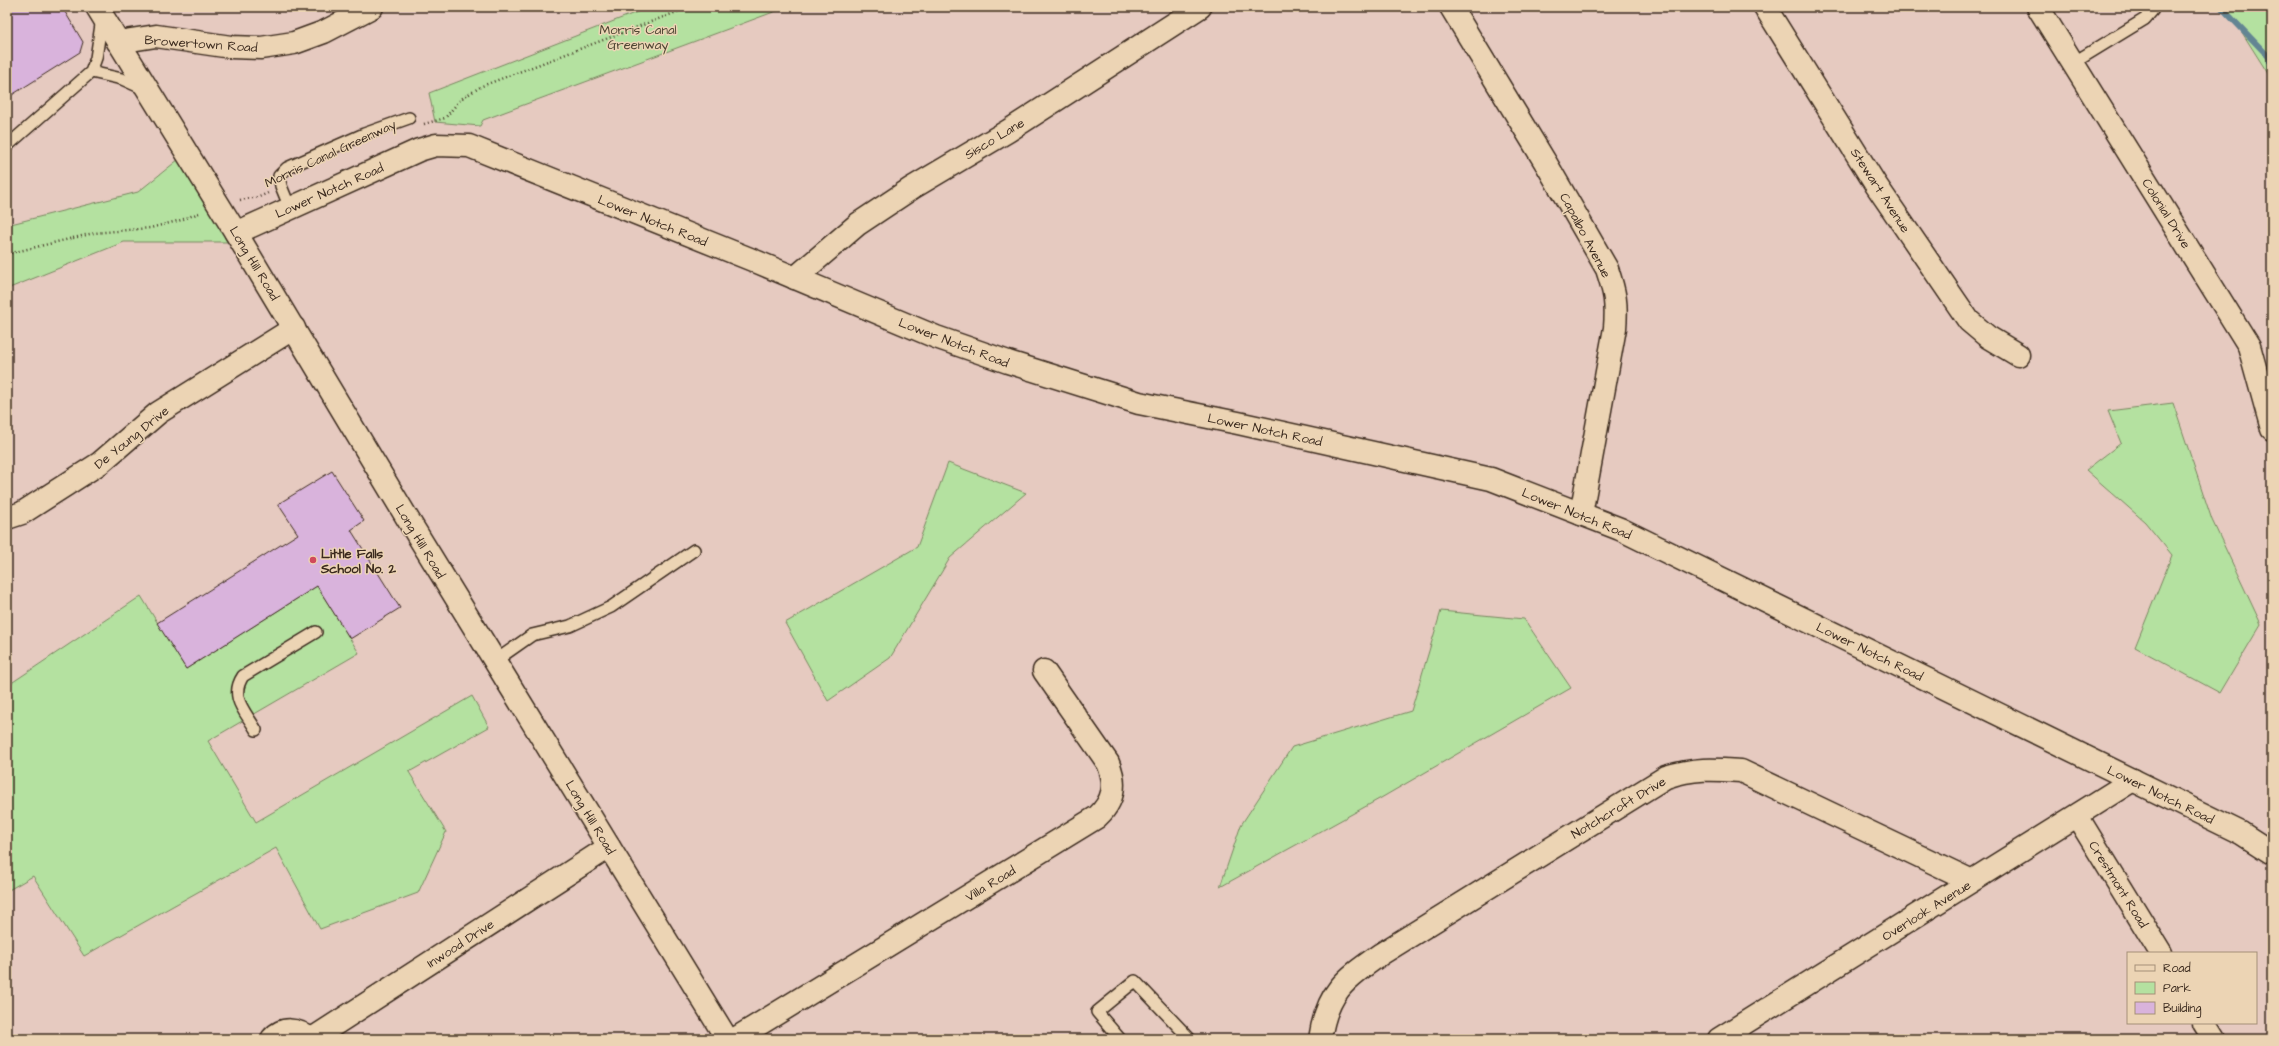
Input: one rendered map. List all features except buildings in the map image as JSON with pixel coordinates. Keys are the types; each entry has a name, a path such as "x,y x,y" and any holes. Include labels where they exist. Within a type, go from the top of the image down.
{"street":[{"name":"Browertown Road","path":"118,42 156,36 231,47 261,48 294,43 324,32 372,7"},
{"name":"Sisco Lane","path":"795,278 858,224 906,192 1008,131 1200,7"},
{"name":"Capalbo Avenue","path":"1451,7 1551,171 1608,269 1614,288 1617,304 1615,328 1581,514"},
{"name":"Stewart Avenue","path":"1765,7 1876,185 1969,322 1988,337 2018,355"},
{"name":"Colonial Drive","path":"2038,7 2249,346 2272,429"},
{"name":"Long Hill Road","path":"100,12 294,328 608,847 727,1039"},
{"name":"Lower Notch Road","path":"236,233 419,150 436,144 469,146 936,336 1008,362 1139,403 1238,423 1491,479 1620,529 2241,833 2272,853"},
{"name":"De Young Drive","path":"7,518 22,513 100,463 158,413 294,328"},
{"name":"Villa Road","path":"735,1039 1097,817 1105,810 1110,802 1113,791 1113,775 1108,764 1044,671"},
{"name":"Notchcroft Drive","path":"1320,1039 1326,1009 1348,977 1381,954 1666,777 1684,771 1703,768 1741,771 1972,881"},
{"name":"Overlook Avenue","path":"1719,1039 2134,780"},
{"name":"Crestmont Road","path":"2077,816 2160,952"},
{"name":"Inwood Drive","path":"312,1039 608,847"},
{"path":"2205,1024 2214,1039"},
{"path":"272,1039 282,1032 290,1030 298,1031 309,1039"}],"lane":[{"path":"2073,64 2145,19 2152,11 2151,7"},
{"path":"7,146 91,72 96,58 100,12"},
{"path":"91,72 122,79 149,91"},
{"path":"290,208 281,186 280,176 287,168 364,134 413,122"},
{"path":"495,661 532,635 570,626 610,606 694,550"},
{"path":"256,730 236,697 237,685 243,676 316,632"},
{"path":"1120,1039 1097,1012 1135,981 1190,1039"}],"path":[{"name":"Morris Canal Greenway","path":"413,122 445,118 461,99 482,86 690,7"},
{"name":"Morris Canal Greenway","path":"232,201 259,197 281,186"},
{"path":"7,254 94,233 150,228 182,220 204,211"}],"green space":[{"name":"Morris Canal Greenway","path":"650,7 787,7 483,120 480,126 435,122 429,93"},
{"path":"2226,7 2272,7 2272,80"},
{"path":"179,159 228,242 124,242 7,289 7,225 138,192"},
{"path":"2173,403 2212,520 2261,624 2220,693 2135,647 2172,555 2145,522 2086,470 2121,443 2108,411"},
{"path":"948,463 1026,493 950,558 890,658 828,701 785,623 917,547"},
{"path":"317,586 359,653 208,741 256,822 472,696 489,727 409,772 446,832 418,893 320,929 276,848 84,956 33,876 7,891 7,686 141,596 186,669"},
{"path":"1441,611 1524,619 1571,688 1381,798 1220,887 1241,825 1292,747 1411,711"}],"waterway":[{"path":"2221,7 2269,57 2272,71"}],"place":[{"name":"Little Falls School No. 2","path":"313,560"}]}
